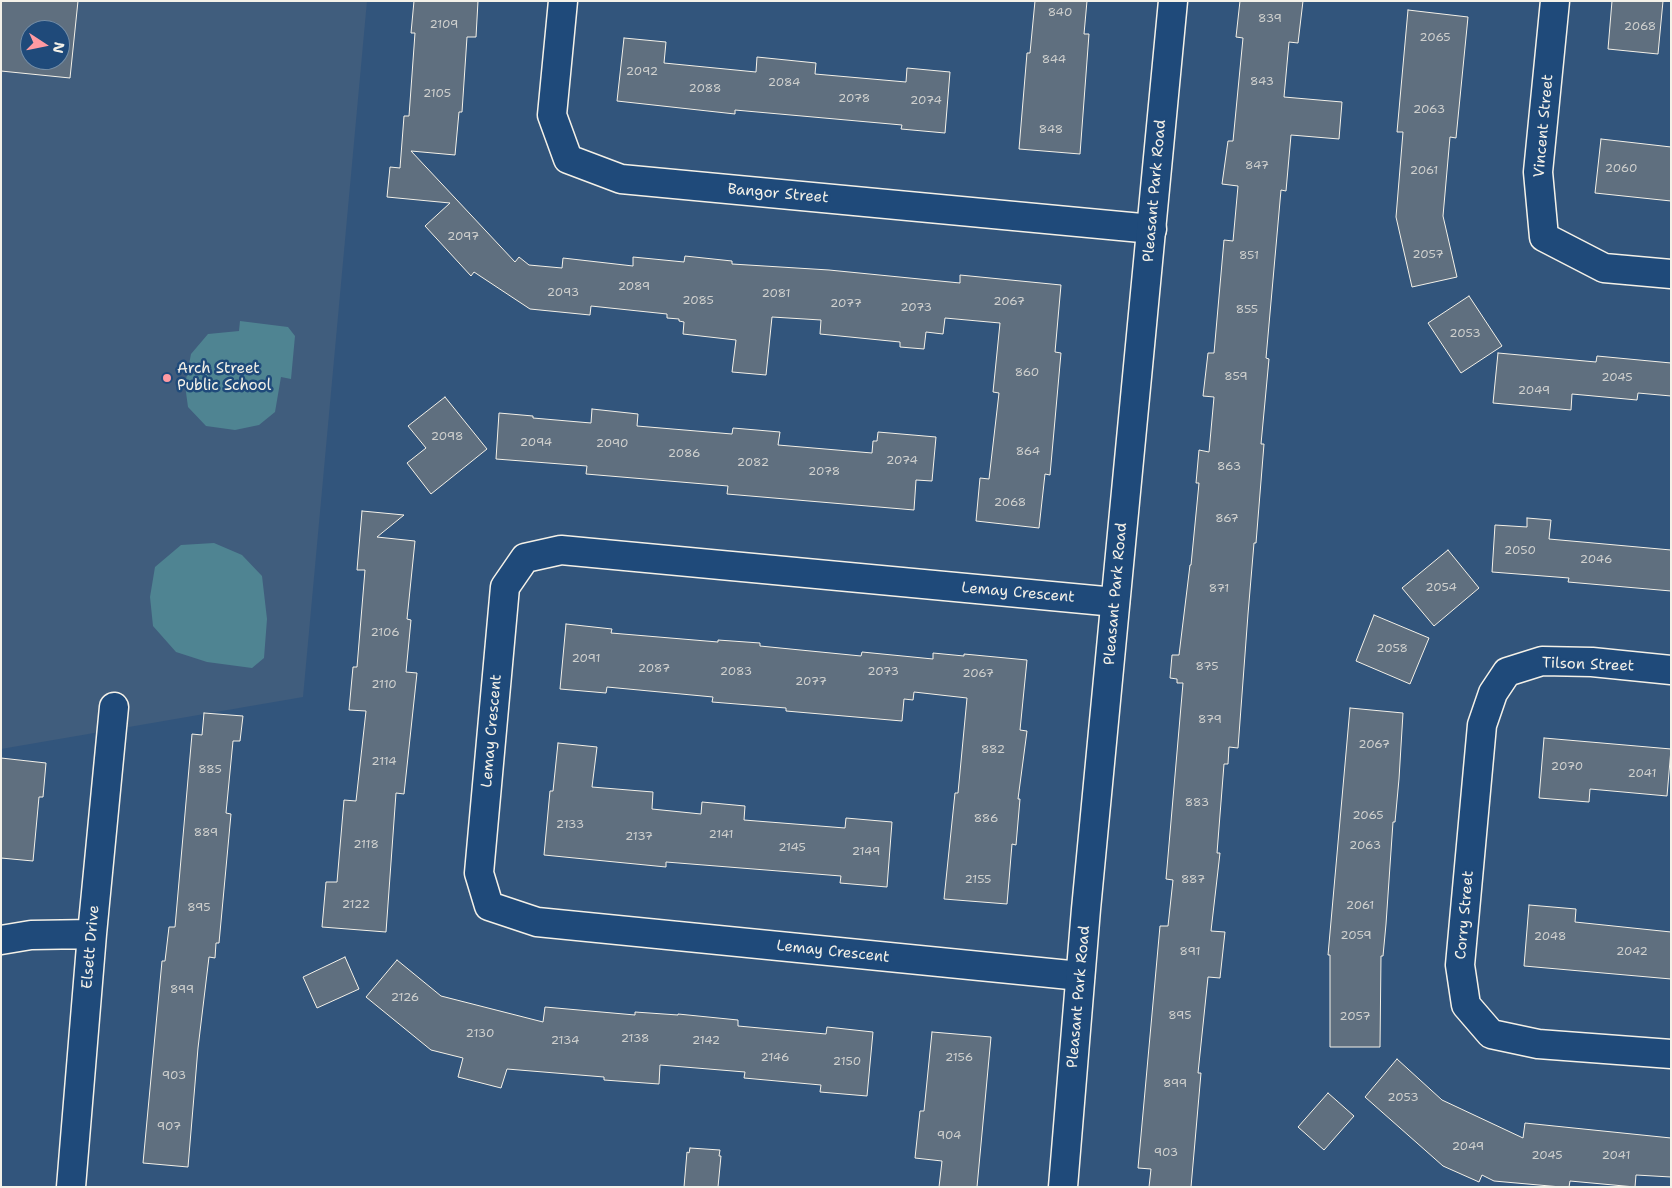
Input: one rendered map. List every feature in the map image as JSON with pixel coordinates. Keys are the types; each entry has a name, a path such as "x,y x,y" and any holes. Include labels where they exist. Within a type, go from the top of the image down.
{"street":[{"name":"Bangor Street","path":"563,1 552,115 568,159 621,179 1152,229"},
{"name":"Pleasant Park Road","path":"1063,1187 1080,976 1173,1"},
{"name":"Vincent Street","path":"1555,1 1538,172 1544,237 1604,268 1671,274"},
{"name":"Lemay Crescent","path":"1080,976 537,922 489,906 479,873 505,587 525,558 561,550 1115,602"},
{"name":"Tilson Street","path":"1507,672 1542,661 1592,662 1671,670"},
{"name":"Corry Street","path":"1507,672 1493,693 1482,725 1460,965 1466,1005 1491,1034 1538,1044 1671,1054"},
{"name":"Elsett Drive","path":"71,1187 92,934 114,707"},
{"path":"1,940 31,935 92,934"}],"shaded area":[{"name":"Arch Street Public School","path":"1,1 367,1 303,697 1,749"}],"green space":[{"path":"240,321 288,327 295,336 291,379 281,377 275,412 259,425 235,430 206,426 188,407 185,385 191,354 208,334 239,331"},
{"path":"214,543 242,555 262,576 267,619 264,658 252,668 207,662 176,652 153,626 150,597 155,567 181,545"}],"building":[{"path":"1,1 78,1 70,78 1,71"},
{"path":"414,1 478,1 476,37 467,37 462,112 459,112 455,155 411,151 515,262 519,257 529,265 562,268 563,258 633,266 633,257 684,262 685,256 732,261 732,264 829,270 960,283 960,275 1061,285 1055,352 1061,353 1050,475 1045,474 1039,528 976,521 980,478 989,479 999,393 993,392 1000,323 945,318 943,334 926,332 924,349 900,347 900,342 820,334 821,320 772,317 766,375 732,372 736,340 683,334 684,322 679,321 679,319 667,318 667,314 591,306 590,315 530,309 474,272 471,276 425,226 450,203 387,197 390,167 400,168 404,116 409,116 415,33 411,33"},
{"path":"1035,1 1087,1 1084,34 1089,34 1080,154 1019,149 1027,53 1030,53"},
{"path":"1240,1 1303,1 1298,43 1289,42 1284,97 1342,102 1339,139 1291,135 1286,191 1281,190 1266,358 1269,359 1261,444 1264,444 1256,543 1254,543 1238,748 1229,747 1228,764 1224,764 1217,853 1220,853 1211,931 1225,932 1220,978 1208,977 1198,1073 1201,1073 1191,1187 1149,1187 1151,1169 1138,1168 1160,926 1168,926 1173,880 1166,879 1183,683 1177,683 1177,679 1170,678 1172,655 1179,655 1191,565 1199,483 1196,483 1199,450 1209,452 1214,397 1203,396 1208,353 1214,353 1224,240 1233,241 1238,186 1222,184 1228,141 1233,141 1243,38 1236,37"},
{"path":"1612,1 1663,1 1658,54 1608,49"},
{"path":"1408,10 1468,17 1456,138 1450,137 1443,216 1457,277 1412,287 1396,217 1403,132 1397,132"},
{"path":"624,38 666,42 664,63 756,72 757,57 816,63 815,74 906,82 907,68 950,72 945,133 901,129 902,125 735,110 735,114 617,101"},
{"path":"1601,139 1671,147 1671,201 1595,193"},
{"path":"1469,296 1502,346 1461,373 1428,323"},
{"path":"1498,353 1596,362 1597,356 1671,363 1671,396 1638,393 1637,400 1572,394 1571,410 1493,403"},
{"path":"445,397 487,449 431,494 407,463 426,448 408,426"},
{"path":"592,409 638,414 637,426 732,434 733,428 780,432 778,445 872,453 873,441 877,441 878,432 936,437 932,481 916,480 914,510 727,494 728,486 586,474 587,466 496,459 499,413 591,423"},
{"path":"362,511 404,515 377,537 415,541 407,619 411,620 406,672 417,673 404,794 396,793 386,932 322,927 326,882 337,882 344,800 356,801 366,711 349,710 353,667 357,667 365,570 357,570"},
{"path":"1527,518 1551,520 1549,539 1671,550 1671,591 1568,582 1569,578 1492,572 1495,525 1527,527"},
{"path":"1448,550 1479,588 1434,626 1402,588"},
{"path":"1374,615 1429,638 1410,684 1356,661"},
{"path":"566,624 612,629 611,633 718,642 718,640 760,643 760,646 861,656 862,652 933,659 933,653 1027,660 1020,730 1027,731 1018,799 1020,799 1016,845 1012,844 1007,904 944,899 955,793 958,793 967,698 914,692 913,700 904,699 902,721 786,711 786,708 712,702 713,697 607,687 606,693 560,689"},
{"path":"1350,708 1403,713 1386,924 1383,956 1381,956 1380,1047 1330,1047 1330,955 1328,955"},
{"path":"204,713 243,716 240,741 233,741 226,813 231,814 219,943 216,943 215,958 209,957 198,1048 188,1167 143,1163 162,961 165,961 169,927 175,927 192,734 202,735"},
{"path":"1544,738 1671,749 1667,796 1590,789 1589,802 1539,798"},
{"path":"558,743 597,747 592,787 653,792 652,809 701,814 702,802 745,806 744,820 845,828 846,818 892,822 887,887 840,883 841,876 666,862 666,867 544,855 550,791 553,791"},
{"path":"1,758 46,763 43,797 39,797 33,861 1,858"},
{"path":"1529,905 1576,909 1575,922 1671,932 1671,979 1524,966"},
{"path":"345,957 359,989 317,1008 303,977"},
{"path":"397,960 441,996 543,1022 545,1007 635,1015 635,1012 678,1014 738,1020 738,1026 826,1034 827,1027 873,1032 867,1096 820,1092 821,1085 744,1078 745,1072 660,1065 659,1084 604,1080 604,1077 507,1069 501,1088 458,1077 463,1058 431,1050 366,997"},
{"path":"932,1032 991,1037 977,1187 939,1187 942,1161 915,1158 920,1111 924,1111"},
{"path":"1397,1059 1442,1100 1523,1138 1525,1123 1671,1138 1671,1177 1636,1175 1635,1187 1570,1181 1569,1187 1561,1187 1494,1181 1482,1175 1479,1182 1443,1166 1365,1097"},
{"path":"1328,1093 1354,1116 1324,1150 1298,1127"},
{"path":"690,1148 720,1150 718,1187 684,1187 687,1152 689,1153"}],"place":[{"name":"Arch Street Public School","path":"167,378"}]}
